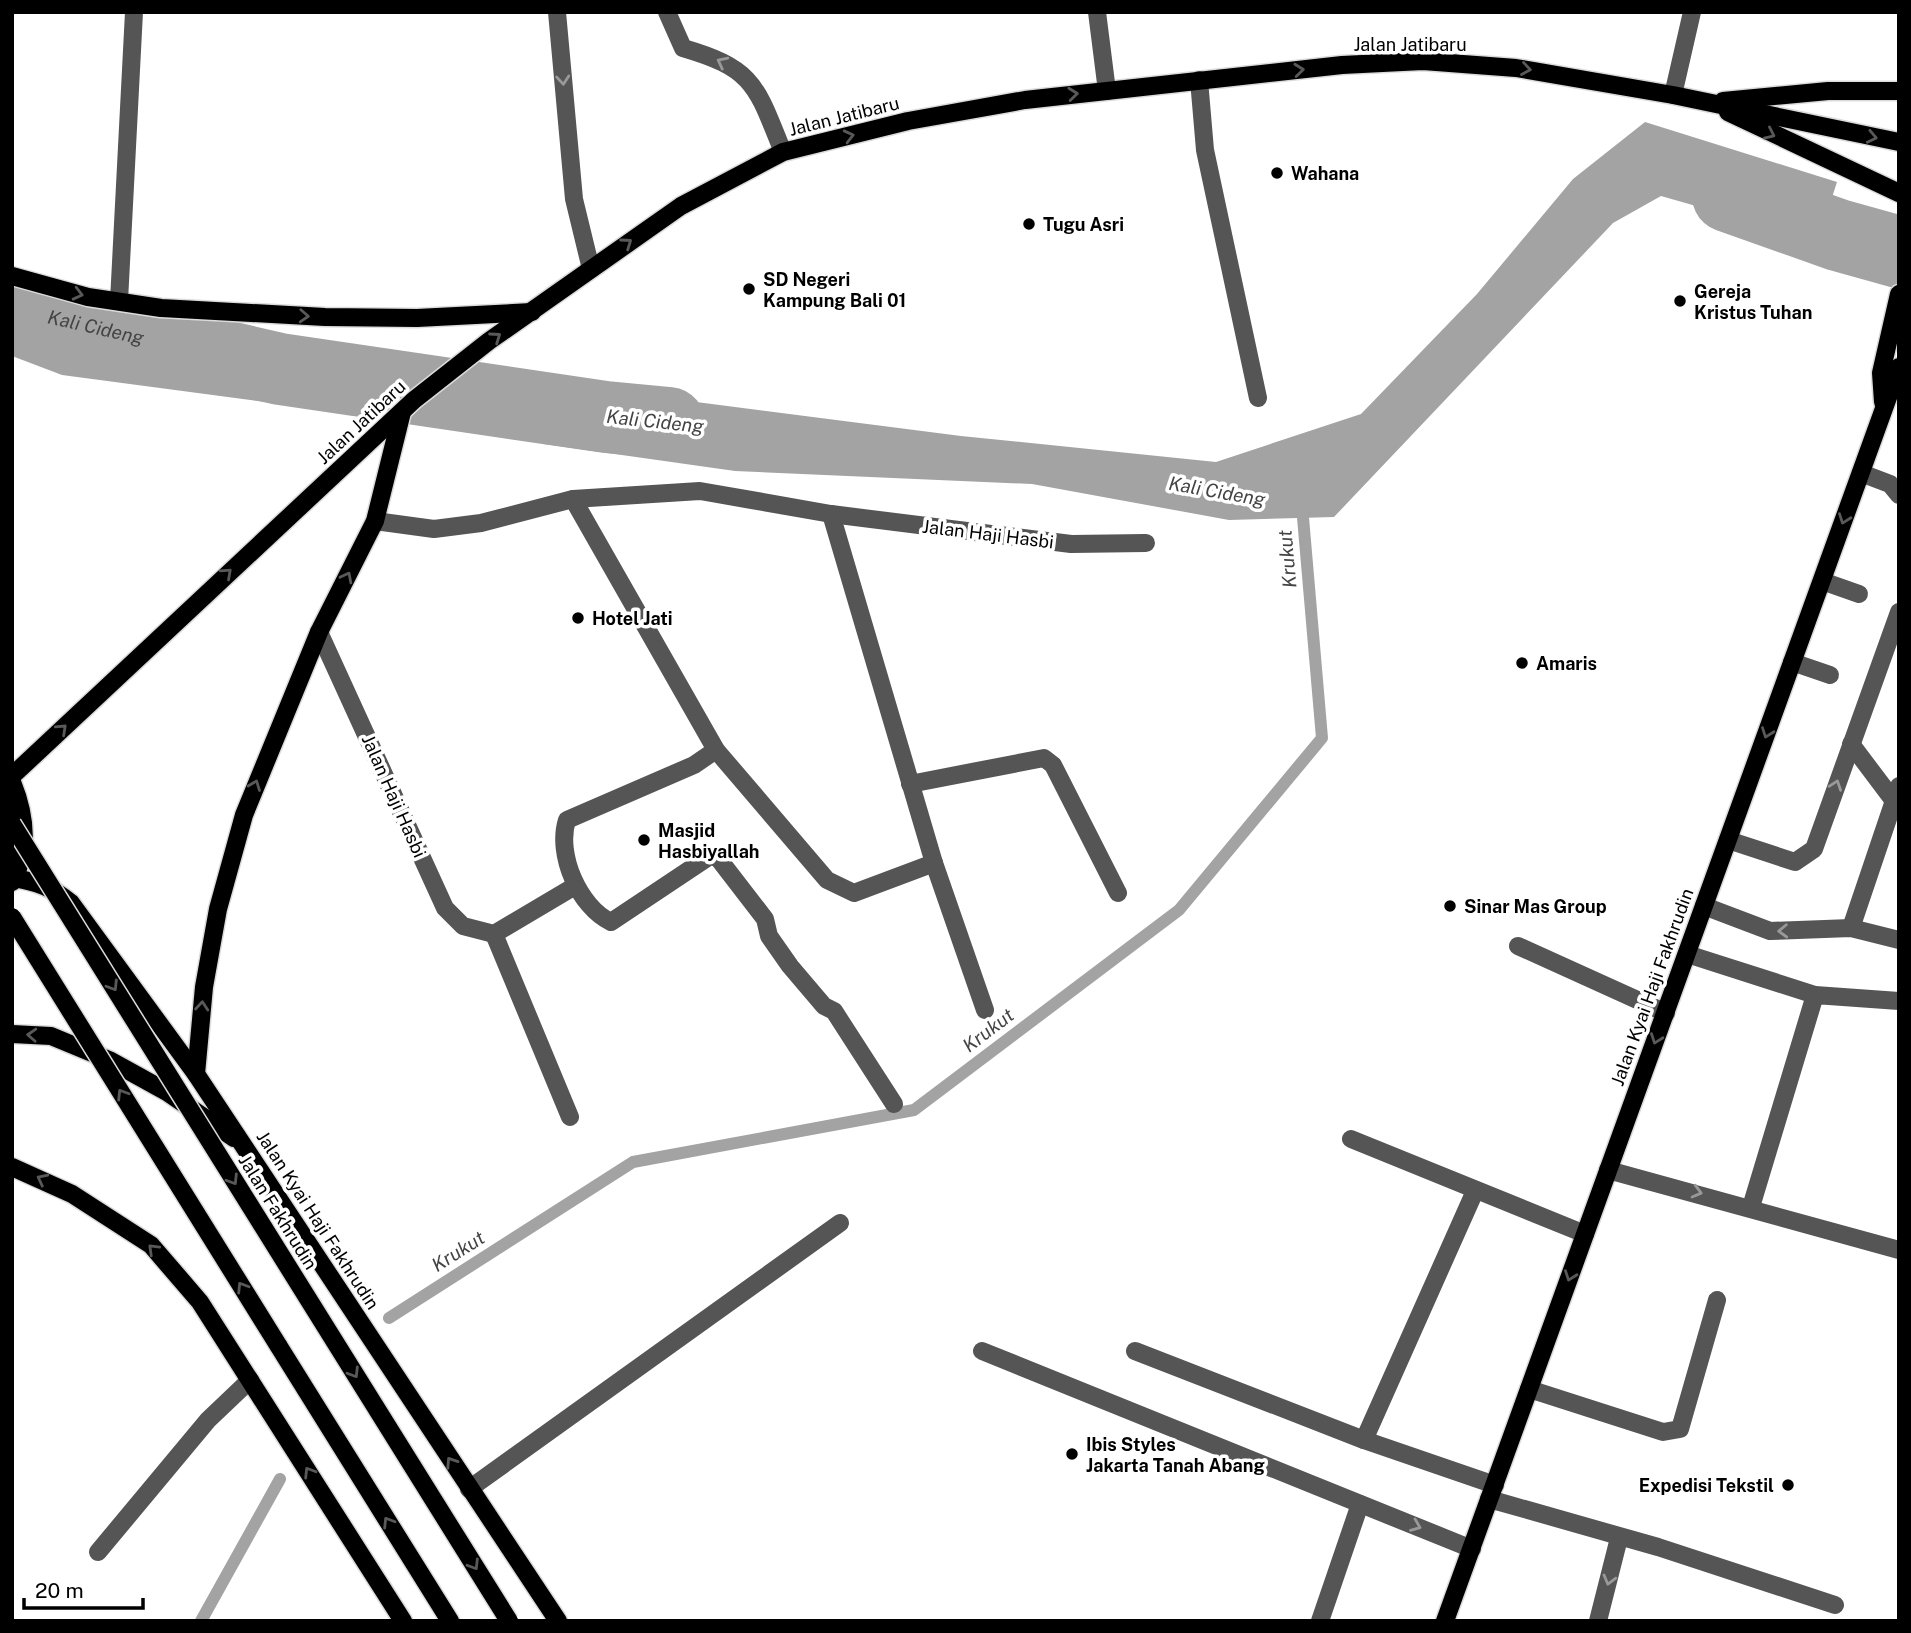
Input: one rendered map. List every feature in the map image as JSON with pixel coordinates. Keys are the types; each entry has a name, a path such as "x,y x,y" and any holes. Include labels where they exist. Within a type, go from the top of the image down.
{"main road":[{"name":"Jalan Jatibaru","path":"12,776 408,406 461,363 681,206 783,152 908,121 1025,100 1342,65 1423,61 1516,68 1673,95 1899,142"},
{"path":"1709,102 1828,91 1899,91"},
{"path":"1709,102 1764,132 1870,177 1899,193"},
{"path":"12,276 119,302 161,308 325,317 417,318 532,312"},
{"path":"1884,409 1881,373 1899,294"},
{"name":"Jalan Kyai Haji Fakhrudin","path":"1445,1621 1898,373"},
{"path":"1884,409 1899,395"},
{"path":"196,1074 204,987 218,909 244,815 319,632 375,521 408,406"},
{"path":"12,782 24,821 23,844 13,879"},
{"name":"Jalan Fakhrudin","path":"12,824 509,1621"},
{"name":"Jalan Kyai Haji Fakhrudin","path":"13,879 56,891 71,904 196,1074 558,1621"},
{"path":"12,917 450,1621"},
{"path":"12,1034 51,1036 109,1060 167,1092 243,1144"},
{"path":"12,1167 72,1194 151,1245 200,1302 403,1621"}],"street":[{"path":"119,302 134,12"},
{"path":"557,12 573,199 591,269"},
{"path":"667,12 683,48 723,59 747,78 760,97 783,152"},
{"path":"1097,12 1107,90"},
{"path":"1673,95 1692,12"},
{"path":"1199,80 1205,150 1258,398"},
{"path":"1861,473 1890,484 1899,495"},
{"name":"Jalan Haji Hasbi","path":"375,521 434,529 481,523 573,499 700,491 831,514 1071,544 1146,544"},
{"path":"573,499 716,750 827,880 854,893 934,863"},
{"path":"831,514 934,863 985,1010"},
{"path":"1822,581 1859,594"},
{"path":"1728,839 1795,862 1814,849 1899,612"},
{"name":"Jalan Haji Hasbi","path":"319,632 445,908 463,926 494,934"},
{"path":"1792,662 1830,675"},
{"path":"1851,744 1896,793 1851,928"},
{"path":"716,750 694,765 567,820 562,834 575,886 599,916 611,922 710,856 719,858 765,919 769,936 790,966 824,1006 834,1011 894,1104"},
{"path":"910,784 1044,758 1053,765 1118,893"},
{"path":"570,1117 494,934 575,886"},
{"path":"1704,906 1770,931 1851,928 1899,940"},
{"path":"1518,946 1666,1013"},
{"path":"1687,954 1815,995 1899,1001"},
{"path":"1751,1207 1815,995"},
{"path":"1352,1139 1475,1192 1585,1234"},
{"path":"1608,1170 1751,1207 1899,1250"},
{"path":"1364,1440 1475,1192"},
{"path":"469,1489 840,1223"},
{"path":"1529,1389 1663,1432 1671,1433 1680,1429 1717,1300"},
{"path":"982,1351 1472,1549"},
{"path":"1135,1351 1492,1492 1619,1538 1658,1547 1835,1605"},
{"path":"98,1552 208,1420 250,1380"},
{"path":"1320,1621 1360,1504"},
{"path":"1598,1621 1619,1538"}],"water":[{"path":"1645,122 1837,182 1818,241 1661,196 1613,223 1334,517 1229,520 1032,484 735,471 544,444 588,388 961,436 1216,462 1361,414 1477,294 1573,179"},
{"path":"12,285 330,344 266,402 62,375 12,356"}],"waterway":[{"path":"1728,196 1838,235 1899,252"},
{"name":"Kali Cideng","path":"12,308 280,369 606,417 669,423"},
{"name":"Krukut","path":"389,1318 633,1162 914,1110 1179,910 1322,738 1302,506"},
{"name":"Krukut","path":"201,1621 280,1479"}],"place":[{"name":"Wahana","path":"1277,173"},
{"name":"Tugu Asri","path":"1029,224"},
{"name":"SD Negeri Kampung Bali 01","path":"749,289"},
{"name":"Gereja Kristus Tuhan","path":"1680,301"},
{"name":"Hotel Jati","path":"578,618"},
{"name":"Amaris","path":"1522,663"},
{"name":"Masjid Hasbiyallah","path":"644,840"},
{"name":"Sinar Mas Group","path":"1450,906"},
{"name":"Ibis Styles Jakarta Tanah Abang","path":"1072,1454"},
{"name":"Expedisi Tekstil","path":"1788,1485"}]}
